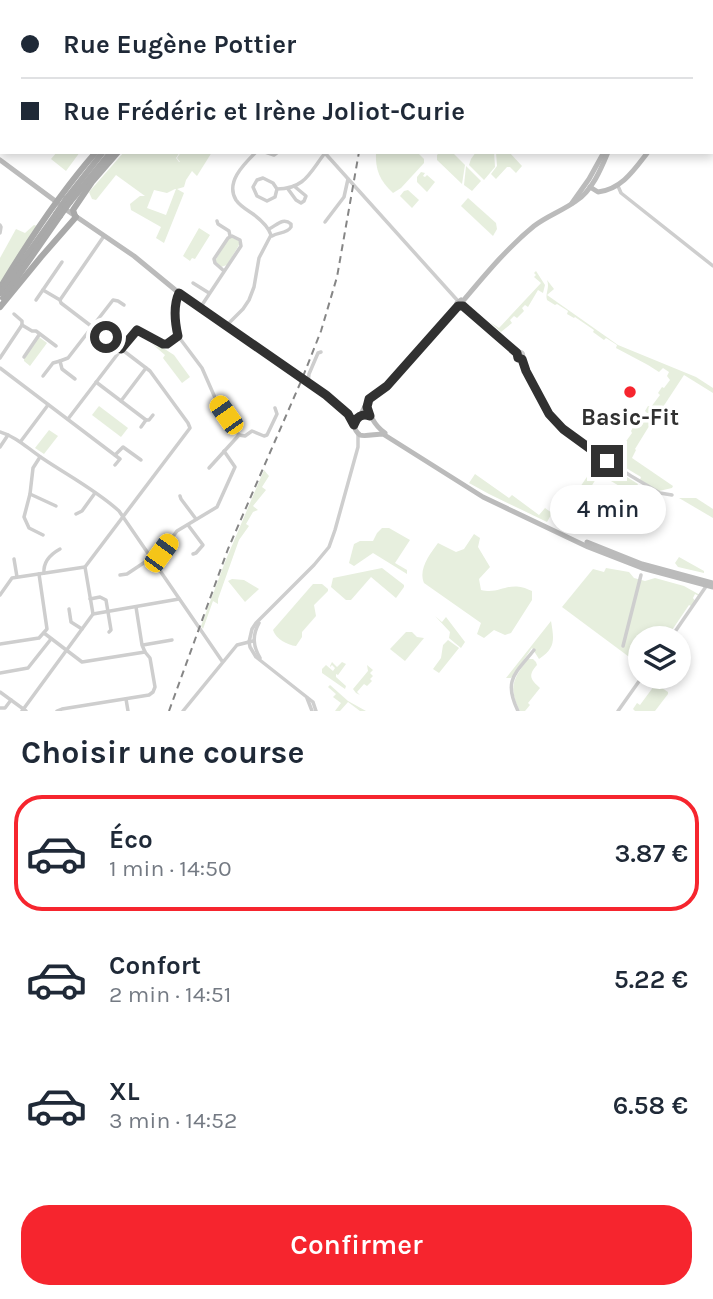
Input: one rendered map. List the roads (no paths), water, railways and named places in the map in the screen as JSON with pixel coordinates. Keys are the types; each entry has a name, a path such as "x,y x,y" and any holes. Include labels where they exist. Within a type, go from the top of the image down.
{"main road":[{"path":"0,305 95,154"},
{"path":"66,198 101,154"},
{"path":"0,288 55,201 66,198 109,154"},
{"path":"76,217 73,213 74,206 116,154"},
{"path":"354,425 374,394 387,386 516,242 547,217 578,200 592,185 605,154"},
{"path":"592,185 596,191 601,192 618,187 644,154"},
{"path":"0,160 55,201"},
{"path":"572,203 596,174"},
{"path":"68,211 134,256 200,308 326,395 348,414 357,433 362,436 383,434 483,497 588,547 642,568 711,585"},
{"path":"0,293 58,215"},
{"path":"0,305 76,217"},
{"path":"368,401 370,416 381,430 489,498 555,529 642,564 711,585"},
{"path":"348,414 370,416"},
{"path":"370,435 376,425"}],"street":[{"path":"254,154 238,174 233,192 241,205 269,229 271,237"},
{"path":"277,189 288,189 311,174 324,154"},
{"path":"326,154 460,303 517,353 522,353 526,371 546,410 563,429 631,477 660,494 672,495"},
{"path":"263,178 273,183 277,189 275,197 267,201 257,196 253,187 257,180 263,178"},
{"path":"325,222 344,197 348,179"},
{"path":"288,189 296,200 306,200 306,196 294,186"},
{"path":"618,187 621,193 713,266"},
{"path":"217,221 229,231 229,236 214,259 224,271"},
{"path":"226,326 249,300 260,258 271,237 287,231 291,224 282,221 269,229"},
{"path":"0,233 1,226"},
{"path":"60,300 104,236"},
{"path":"200,308 241,243 229,236"},
{"path":"36,300 62,262"},
{"path":"193,282 209,293"},
{"path":"0,594 15,578 85,567 190,428 146,368 60,300 43,290"},
{"path":"179,293 175,318 178,336 202,368 216,400 239,435 245,436 252,431 267,436 277,414 275,408"},
{"path":"43,376 53,363 68,358 113,300 124,305"},
{"path":"14,314 22,321 22,325 36,331 56,346"},
{"path":"0,358 22,325"},
{"path":"68,419 96,382 109,370 121,349 137,330 165,345 178,336"},
{"path":"24,357 39,335"},
{"path":"308,383 309,374 318,353 321,352"},
{"path":"60,361 62,369 75,379"},
{"path":"0,368 120,458 116,466"},
{"path":"121,401 146,368"},
{"path":"96,382 146,420"},
{"path":"21,441 48,405"},
{"path":"141,427 153,415"},
{"path":"0,432 21,441 40,457 111,504 123,516 222,661"},
{"path":"314,711 313,702 253,653 252,629 329,547 358,447 357,433"},
{"path":"0,447 8,435"},
{"path":"209,468 239,435"},
{"path":"358,447 370,435"},
{"path":"116,455 123,447 141,460"},
{"path":"120,575 127,574 161,553 177,531 217,507 234,468 224,451"},
{"path":"40,457 33,468 24,517 29,528 43,535"},
{"path":"76,514 82,511 95,493"},
{"path":"30,494 56,506"},
{"path":"180,496 196,519"},
{"path":"188,525 203,545 194,554"},
{"path":"0,644 39,638 44,634 47,627 42,573 44,565 54,552 60,549"},
{"path":"14,559 15,578"},
{"path":"85,567 93,614"},
{"path":"623,646 641,575"},
{"path":"680,626 711,585"},
{"path":"90,599 102,597 106,600 111,630 109,632"},
{"path":"0,692 24,710 93,614 179,599"},
{"path":"57,711 150,695 155,687 150,658 142,645 136,607"},
{"path":"69,608 71,622 82,629"},
{"path":"44,634 82,662 145,652"},
{"path":"0,673 29,668 51,639"},
{"path":"142,645 172,640"},
{"path":"183,711 239,643 251,641"},
{"path":"518,711 512,698 511,685 514,676 534,650"},
{"path":"618,711 634,689"},
{"path":"126,699 128,711"},
{"path":"0,708 5,708 11,700"}],"railway":[{"path":"169,711 228,549 321,331 337,277 359,154"}],"place":[{"name":"Basic-Fit","path":"630,392"}]}
